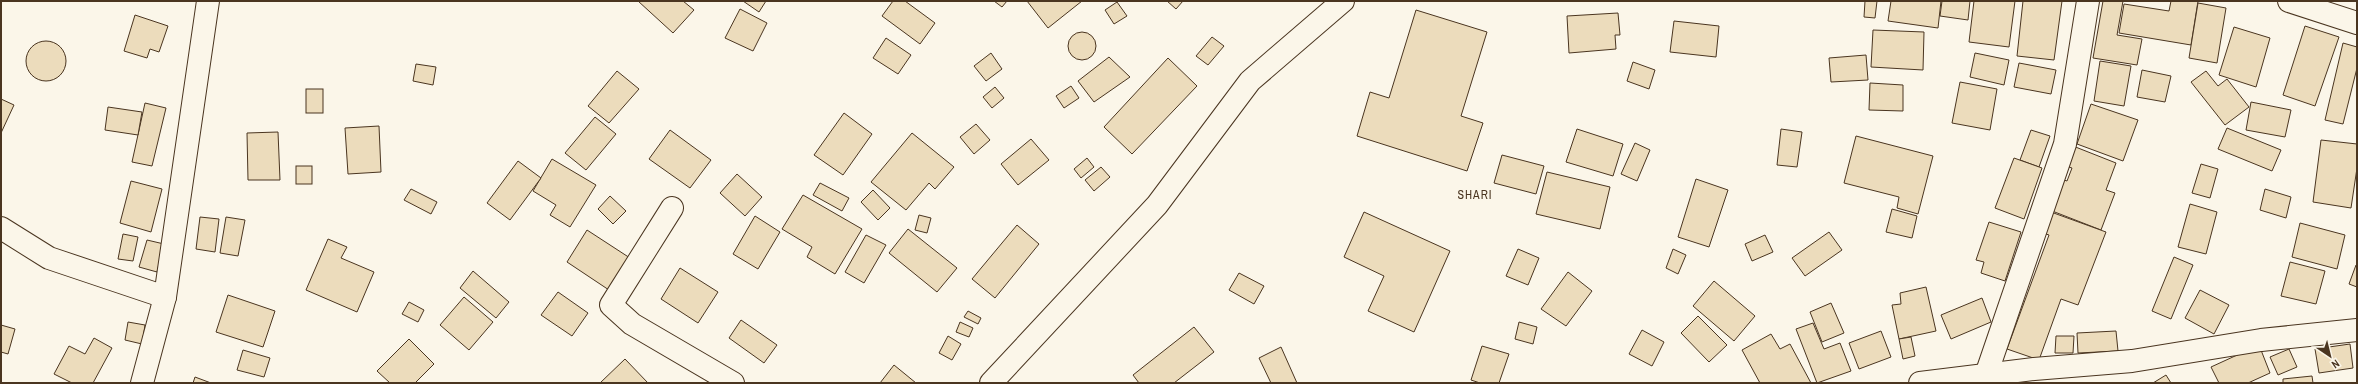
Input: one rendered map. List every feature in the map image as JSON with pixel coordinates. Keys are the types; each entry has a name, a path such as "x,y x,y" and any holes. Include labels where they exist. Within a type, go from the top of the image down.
{"street":[{"path":"142,383 165,297 208,1"},
{"path":"991,383 1157,205 1250,81 1343,1"},
{"path":"1986,375 2066,144 2088,1"},
{"path":"2289,1 2357,23"},
{"path":"672,208 611,304 632,324 733,383"},
{"path":"1,228 49,258 165,297"},
{"path":"1920,383 2132,361 2261,340 2357,330"}],"building":[{"path":"638,1 683,1 694,10 673,33"},
{"path":"743,1 766,1 759,12"},
{"path":"893,1 905,1 935,23 920,44 882,16"},
{"path":"994,1 1007,1 1002,7"},
{"path":"1027,1 1082,1 1048,28"},
{"path":"1167,1 1183,1 1176,9"},
{"path":"1865,1 1877,1 1875,18 1864,17"},
{"path":"1891,1 1941,1 1938,28 1888,21"},
{"path":"1942,1 1970,1 1968,20 1940,16"},
{"path":"1974,1 2015,1 2009,47 1969,42"},
{"path":"2023,1 2062,1 2054,60 2017,56"},
{"path":"2103,1 2123,1 2117,35 2142,39 2137,65 2093,58"},
{"path":"2171,1 2198,1 2191,45 2119,33 2124,4 2169,11"},
{"path":"1117,2 1127,16 1114,24 1105,10"},
{"path":"2198,3 2226,8 2217,63 2189,58"},
{"path":"740,9 767,23 753,51 725,38"},
{"path":"1416,10 1487,32 1461,116 1483,123 1467,171 1357,136 1370,92 1389,98"},
{"path":"1618,13 1620,35 1615,35 1616,49 1569,53 1567,16"},
{"path":"135,15 168,26 159,52 150,49 147,58 124,51"},
{"path":"1674,21 1719,26 1716,57 1670,52"},
{"path":"2305,26 2339,37 2315,106 2283,95"},
{"path":"2234,27 2270,38 2256,87 2219,75"},
{"path":"1873,30 1924,32 1923,70 1871,67"},
{"path":"1082,32 1088,33 1092,36 1095,40 1095,52 1092,56 1088,59 1082,60 1076,59 1072,56 1069,52 1068,46 1069,40 1072,36 1076,33"},
{"path":"1212,37 1224,46 1208,65 1196,56"},
{"path":"886,38 911,55 898,74 873,58"},
{"path":"50,41 57,44 63,50 66,61 65,69 57,78 50,81 42,81 35,78 27,69 26,57 29,50 38,42"},
{"path":"2343,43 2357,47 2357,68 2343,124 2325,120"},
{"path":"991,53 1002,69 986,81 974,66"},
{"path":"1975,53 2009,60 2004,85 1970,77"},
{"path":"1866,55 1868,80 1831,82 1829,58"},
{"path":"1109,57 1130,77 1094,102 1078,81"},
{"path":"1168,58 1197,86 1132,154 1104,127"},
{"path":"2100,61 2131,66 2124,106 2094,101"},
{"path":"1633,62 1655,70 1649,89 1627,81"},
{"path":"2019,63 2056,70 2051,94 2014,87"},
{"path":"416,64 436,67 433,85 413,81"},
{"path":"2142,70 2171,76 2165,102 2137,97"},
{"path":"617,71 639,89 609,123 588,106"},
{"path":"2206,71 2218,86 2227,79 2249,107 2225,125 2191,82"},
{"path":"1960,82 1997,89 1990,130 1952,123"},
{"path":"1870,83 1903,85 1903,111 1869,110"},
{"path":"1071,86 1079,98 1064,108 1056,96"},
{"path":"995,87 1004,98 992,108 983,97"},
{"path":"306,89 323,89 323,113 306,113"},
{"path":"1,99 14,105 1,133"},
{"path":"2251,102 2291,110 2285,137 2246,130"},
{"path":"145,103 166,108 152,166 132,162"},
{"path":"2091,104 2138,120 2123,161 2077,144"},
{"path":"108,107 142,112 138,135 105,130"},
{"path":"844,113 872,134 843,175 814,155"},
{"path":"595,117 616,134 586,170 565,153"},
{"path":"976,124 990,140 974,154 960,137"},
{"path":"379,126 381,172 348,174 345,128"},
{"path":"2227,128 2281,150 2272,171 2218,149"},
{"path":"1577,129 1623,144 1613,176 1566,162"},
{"path":"1781,129 1802,132 1797,167 1777,165"},
{"path":"670,130 711,160 690,188 649,159"},
{"path":"2031,130 2050,136 2039,167 2020,160"},
{"path":"278,132 280,180 248,180 247,133"},
{"path":"912,133 954,167 935,189 929,183 906,210 871,182"},
{"path":"1856,136 1933,156 1918,214 1897,208 1899,197 1844,183"},
{"path":"1031,139 1049,160 1018,185 1001,164"},
{"path":"2321,140 2357,144 2357,168 2351,208 2313,202"},
{"path":"1635,143 1650,150 1637,181 1621,174"},
{"path":"2073,146 2116,163 2106,190 2115,193 2101,230 2047,209 2058,178 2067,181 2072,168 2065,166"},
{"path":"1502,155 1544,166 1536,194 1494,183"},
{"path":"1087,158 1094,167 1081,178 1074,169"},
{"path":"2014,158 2042,168 2024,219 1995,208"},
{"path":"552,159 596,185 570,227 550,215 556,205 533,191"},
{"path":"518,161 541,178 510,220 487,203"},
{"path":"2201,164 2218,169 2210,198 2192,193"},
{"path":"296,166 312,166 312,184 296,184"},
{"path":"1101,167 1110,177 1094,191 1085,180"},
{"path":"1547,172 1610,187 1600,229 1536,214"},
{"path":"737,174 762,197 745,216 720,193"},
{"path":"1696,179 1728,190 1709,247 1678,237"},
{"path":"131,181 162,189 151,232 120,223"},
{"path":"820,183 849,198 842,211 813,195"},
{"path":"411,189 437,202 431,214 404,200"},
{"path":"2265,189 2291,197 2286,218 2260,210"},
{"path":"873,190 890,208 878,220 861,202"},
{"path":"803,195 862,229 835,274 807,257 812,247 782,229"},
{"path":"610,196 626,211 613,224 598,209"},
{"path":"2190,204 2217,212 2206,254 2178,247"},
{"path":"1892,209 1917,216 1912,238 1886,232"},
{"path":"1364,212 1450,251 1414,332 1368,311 1384,276 1344,257"},
{"path":"2051,212 2106,232 2078,305 2061,299 2039,360 2007,349 2049,235 2043,233"},
{"path":"919,215 931,218 927,233 915,230"},
{"path":"755,216 780,232 758,269 733,254"},
{"path":"200,217 219,219 215,252 196,249"},
{"path":"226,217 245,220 238,256 220,253"},
{"path":"1989,222 2021,232 2005,281 1981,273 1984,262 1976,260"},
{"path":"2300,223 2345,235 2337,269 2292,257"},
{"path":"1017,225 1039,244 995,298 972,279"},
{"path":"908,229 957,268 937,292 889,253"},
{"path":"587,230 630,258 609,290 567,262"},
{"path":"1829,232 1842,250 1805,276 1792,258"},
{"path":"123,234 138,237 133,261 118,259"},
{"path":"866,235 886,245 864,283 845,272"},
{"path":"1765,235 1773,252 1752,261 1745,244"},
{"path":"328,239 347,247 341,258 374,272 357,312 306,290"},
{"path":"147,240 164,244 157,272 139,267"},
{"path":"1518,249 1539,258 1528,285 1506,276"},
{"path":"1673,249 1686,255 1678,274 1666,268"},
{"path":"2174,257 2193,265 2171,319 2152,311"},
{"path":"2290,262 2325,271 2316,304 2281,296"},
{"path":"2357,265 2357,287 2349,284"},
{"path":"680,268 718,292 698,323 661,299"},
{"path":"473,271 509,302 496,318 460,288"},
{"path":"1568,272 1592,291 1566,326 1541,309"},
{"path":"1239,273 1264,286 1254,304 1229,290"},
{"path":"1714,281 1755,316 1734,341 1693,306"},
{"path":"1926,287 1936,331 1899,339 1892,305 1901,304 1900,293"},
{"path":"2200,290 2229,305 2214,334 2185,318"},
{"path":"558,292 588,313 572,336 541,315"},
{"path":"228,295 275,311 263,347 216,332"},
{"path":"464,297 493,322 469,350 440,325"},
{"path":"1982,298 1991,322 1951,339 1941,315"},
{"path":"409,302 424,310 418,322 402,314"},
{"path":"1831,303 1844,333 1822,342 1810,312"},
{"path":"968,311 981,318 978,324 964,317"},
{"path":"1698,316 1727,345 1709,362 1681,333"},
{"path":"741,320 777,345 764,363 729,338"},
{"path":"128,322 145,325 142,344 125,340"},
{"path":"960,322 973,328 969,337 956,332"},
{"path":"1519,322 1537,327 1533,344 1515,339"},
{"path":"1813,323 1824,349 1840,343 1851,371 1817,383 1796,329"},
{"path":"1,325 15,329 8,354 1,352"},
{"path":"1194,327 1214,352 1174,383 1139,383 1133,375"},
{"path":"1642,330 1664,342 1652,366 1629,354"},
{"path":"1881,331 1891,357 1859,369 1849,343"},
{"path":"2116,331 2118,351 2078,353 2077,333"},
{"path":"1771,334 1780,349 1790,344 1811,383 1760,383 1742,350"},
{"path":"948,336 961,344 952,360 939,353"},
{"path":"2056,336 2074,336 2073,353 2055,353"},
{"path":"1911,337 1915,356 1903,359 1899,339"},
{"path":"94,338 112,348 93,383 72,383 54,374 69,346 85,354"},
{"path":"409,339 434,364 415,383 390,383 377,371"},
{"path":"2350,344 2353,368 2319,373 2315,349"},
{"path":"2259,345 2270,373 2248,383 2219,383 2211,367"},
{"path":"1482,346 1509,354 1499,383 1480,383 1471,380"},
{"path":"1281,347 1297,383 1271,383 1259,358"},
{"path":"2289,349 2297,367 2278,375 2270,357"},
{"path":"243,350 270,358 264,377 237,370"},
{"path":"625,359 648,383 600,383"},
{"path":"894,365 916,383 880,383"},
{"path":"2166,375 2171,383 2153,383"},
{"path":"2312,376 2313,383 2283,383 2283,379"},
{"path":"195,377 211,383 193,383"}],"district":[{"name":"SHARI","path":"1475,195"}]}
